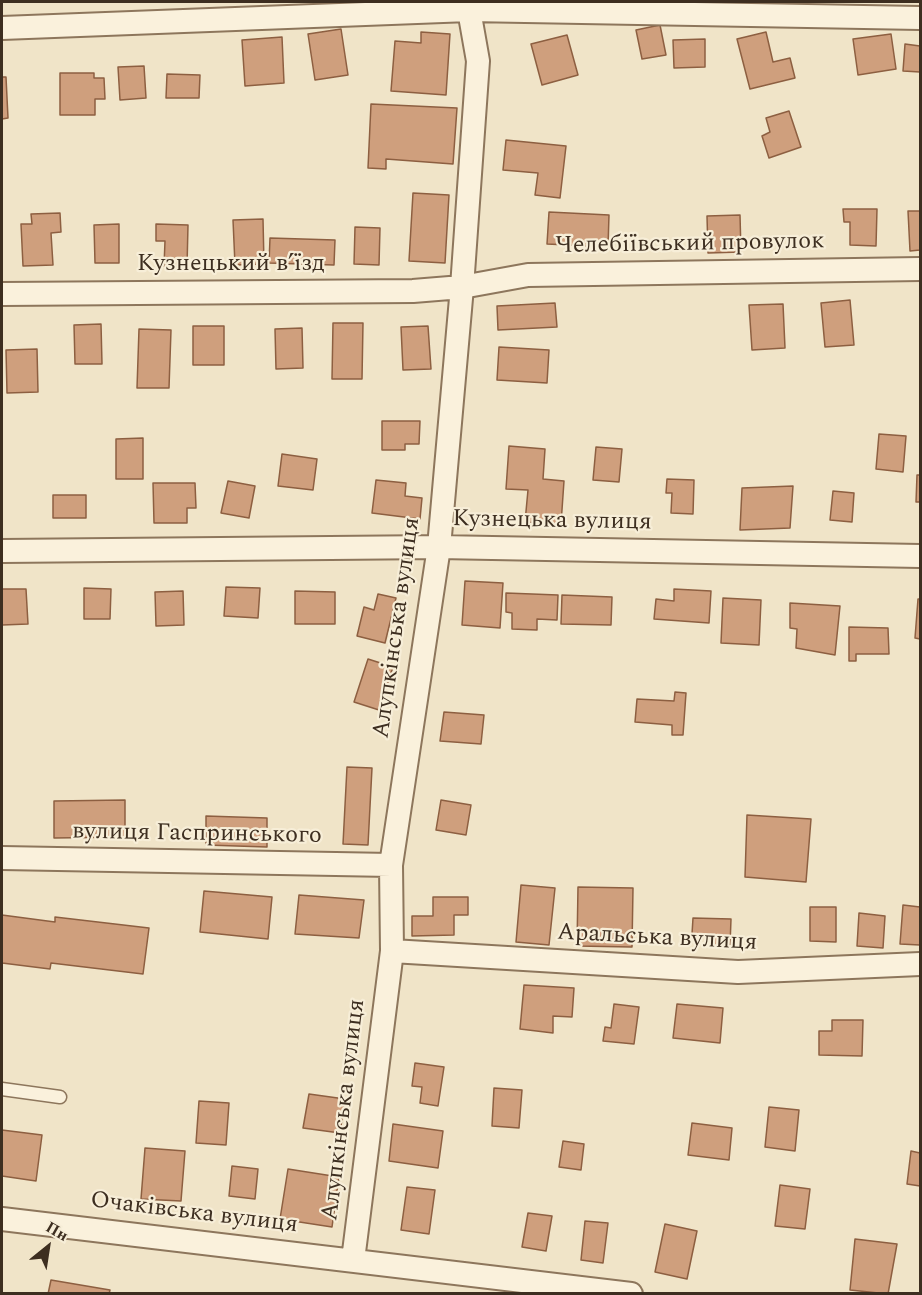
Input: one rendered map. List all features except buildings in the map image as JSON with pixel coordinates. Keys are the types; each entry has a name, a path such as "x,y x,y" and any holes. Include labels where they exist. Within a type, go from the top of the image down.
{"street":[{"path":"2,28 469,6 921,18"},
{"name":"Алупкінська вулиця","path":"353,1260 392,951 391,865 439,547 462,287 478,61 469,6"},
{"name":"Челебіївський провулок","path":"462,287 528,275 921,269"},
{"name":"Кузнецький в’їзд","path":"2,294 413,291 462,287"},
{"name":"Кузнецька вулиця","path":"2,551 439,547 921,556"},
{"name":"вулиця Гаспринського","path":"2,858 391,865"},
{"name":"Аральська вулиця","path":"392,951 738,972 921,964"},
{"name":"Очаківська вулиця","path":"2,1219 631,1293"}],"lane":[{"path":"2,1089 60,1097"}]}
